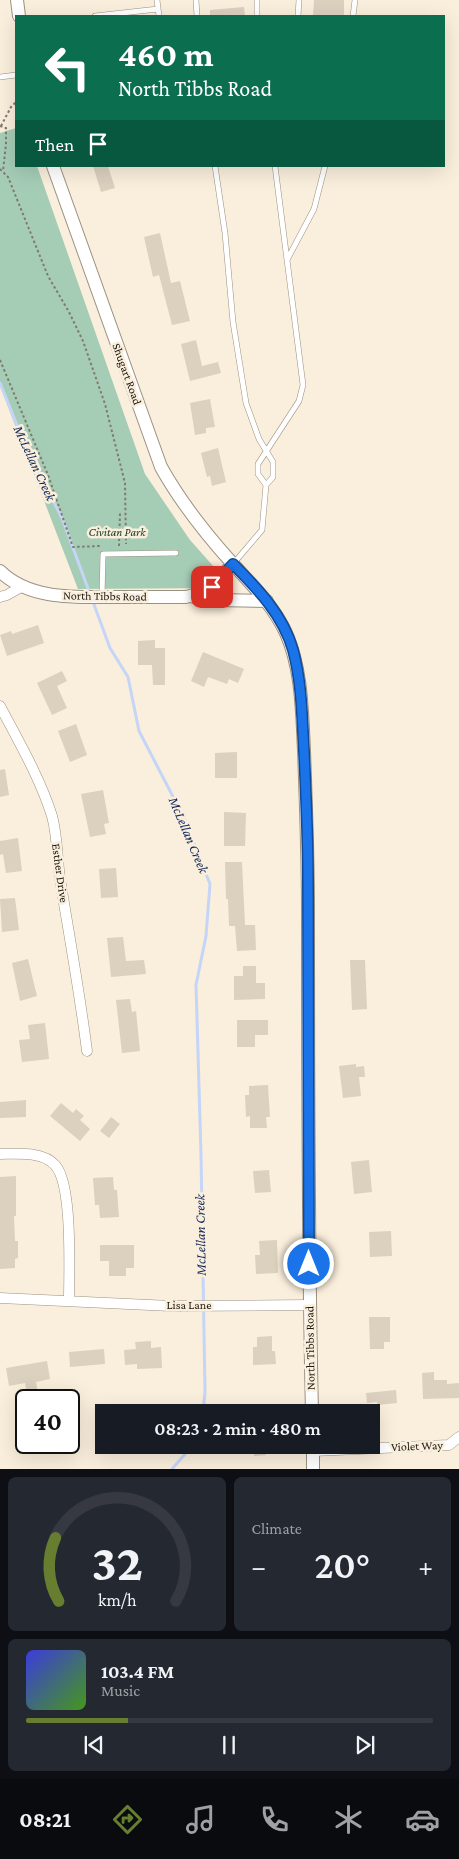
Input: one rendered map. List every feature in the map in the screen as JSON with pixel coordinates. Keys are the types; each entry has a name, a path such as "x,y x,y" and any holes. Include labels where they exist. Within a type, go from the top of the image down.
{"street":[{"path":"18,0 19,15"},
{"name":"Shugart Road","path":"53,167 161,467 191,515 233,564"},
{"name":"North Tibbs Road","path":"186,597 201,594 212,587 233,564 268,601 293,650 302,712 308,835 309,1305 312,1404"},
{"name":"North Tibbs Road","path":"0,571 23,586 42,593 65,597 186,597 216,600 268,601"},
{"path":"0,597 23,586"},
{"name":"Esther Drive","path":"0,706 30,762 53,818 60,882 76,972 87,1050"},
{"path":"0,1154 39,1155 55,1164 61,1174 66,1190 69,1300"},
{"name":"Lisa Lane","path":"0,1298 171,1306 309,1305"},
{"name":"Violet Way","path":"380,1447 449,1445 459,1437"},
{"path":"313,1454 313,1469"}],"lane":[{"path":"157,0 159,15"},
{"path":"196,0 197,15"},
{"path":"256,0 257,15"},
{"path":"298,15 299,0"},
{"path":"354,0 354,15"},
{"path":"103,15 158,9"},
{"path":"0,77 15,75"},
{"path":"215,167 225,234 233,322 246,403 266,452 273,462 273,477 266,485 262,530 233,564"},
{"path":"266,485 258,474 258,464 299,400 303,385 275,167"},
{"path":"287,260 314,209 325,167"},
{"path":"100,597 102,554 176,553"}],"path":[{"path":"3,171 6,128 1,126 15,103"},
{"path":"0,169 8,177 48,276 83,342 98,380 114,434 125,483 126,544"},
{"path":"0,360 48,474 73,547 101,546"},
{"path":"119,546 120,513"}],"green space":[{"name":"Civitan Park","path":"15,128 15,167 37,167 145,474 190,540 222,576 221,588 78,589 0,386 0,133"}],"building":[{"path":"314,0 344,0 344,15 313,15"},
{"path":"244,7 245,15 210,15 210,10"},
{"path":"93,167 108,167 115,188 101,192"},
{"path":"160,233 171,283 180,281 190,321 172,325 159,275 153,277 144,237"},
{"path":"196,340 202,366 218,362 221,373 190,381 181,344"},
{"path":"210,399 215,427 206,428 206,433 195,435 190,403"},
{"path":"218,448 226,482 212,486 210,476 207,477 201,453"},
{"path":"38,625 44,643 7,656 0,635 11,631 12,634"},
{"path":"155,640 155,648 165,648 165,685 153,685 152,665 138,665 138,641"},
{"path":"203,652 244,669 238,683 229,679 227,684 208,677 204,687 191,681"},
{"path":"62,671 67,681 57,686 67,708 52,715 37,683"},
{"path":"76,724 87,755 70,762 58,731"},
{"path":"237,752 237,778 215,778 215,753"},
{"path":"5,769 9,795 0,797 0,770"},
{"path":"103,790 109,823 104,824 106,834 90,837 81,794"},
{"path":"224,812 246,813 245,846 224,846"},
{"path":"18,838 22,871 6,873 3,854 0,855 0,841"},
{"path":"225,862 242,862 245,925 255,925 256,950 237,951 235,926 229,926"},
{"path":"116,868 118,897 101,898 99,869"},
{"path":"15,898 19,930 2,932 0,899"},
{"path":"123,937 126,961 144,960 146,974 111,977 107,938"},
{"path":"28,959 37,996 20,1001 12,963"},
{"path":"350,960 365,960 367,1009 352,1010"},
{"path":"243,966 256,966 256,983 265,983 265,999 234,1000 234,976 243,976"},
{"path":"130,999 132,1012 136,1011 140,1051 122,1053 116,1000"},
{"path":"237,1020 268,1020 268,1035 255,1035 255,1047 237,1047"},
{"path":"45,1023 49,1059 22,1062 19,1040 30,1039 28,1025"},
{"path":"356,1064 356,1067 364,1066 365,1077 359,1077 361,1096 343,1098 339,1066"},
{"path":"268,1085 270,1117 266,1117 267,1128 250,1128 250,1116 246,1117 245,1095 249,1095 249,1086"},
{"path":"26,1100 26,1117 0,1118 0,1102"},
{"path":"61,1103 73,1113 76,1109 84,1116 80,1120 90,1129 80,1141 50,1116"},
{"path":"111,1117 120,1124 109,1138 100,1131"},
{"path":"369,1160 372,1192 354,1194 351,1162"},
{"path":"269,1170 271,1192 255,1193 253,1171"},
{"path":"16,1176 16,1216 14,1216 15,1241 18,1241 18,1258 15,1259 15,1268 0,1269 0,1177"},
{"path":"113,1177 114,1190 117,1190 119,1217 100,1218 99,1205 95,1205 93,1178"},
{"path":"391,1231 392,1256 370,1257 369,1232"},
{"path":"277,1240 278,1273 256,1274 255,1255 260,1255 259,1241"},
{"path":"100,1245 134,1245 134,1268 126,1268 126,1276 109,1276 109,1261 100,1261"},
{"path":"369,1317 390,1317 390,1342 384,1342 384,1349 370,1349"},
{"path":"272,1336 272,1351 275,1351 276,1364 253,1365 253,1347 257,1347 257,1337"},
{"path":"151,1341 151,1348 161,1347 162,1368 137,1369 137,1364 125,1365 124,1350 136,1349 135,1342"},
{"path":"104,1349 105,1364 70,1367 69,1352"},
{"path":"47,1361 50,1379 36,1382 37,1389 26,1389 25,1383 9,1386 6,1368"},
{"path":"434,1372 434,1380 447,1380 447,1384 459,1383 459,1398 423,1399 422,1373"},
{"path":"396,1390 397,1403 380,1405 377,1402 367,1403 366,1393"},
{"path":"254,1454 266,1454 266,1455 254,1456"}],"waterway":[{"name":"McLellan Creek","path":"0,383 27,450 62,518 90,594"},
{"name":"McLellan Creek","path":"92,599 110,648 128,677 139,731 184,818 210,884 206,936 196,985 201,1154 204,1404"},
{"name":"McLellan Creek","path":"172,1469 185,1454"}],"route":[{"path":"212,587 233,564 252,582 268,601 286,634 293,650 298,679 302,712 308,835 309,1264"}]}
